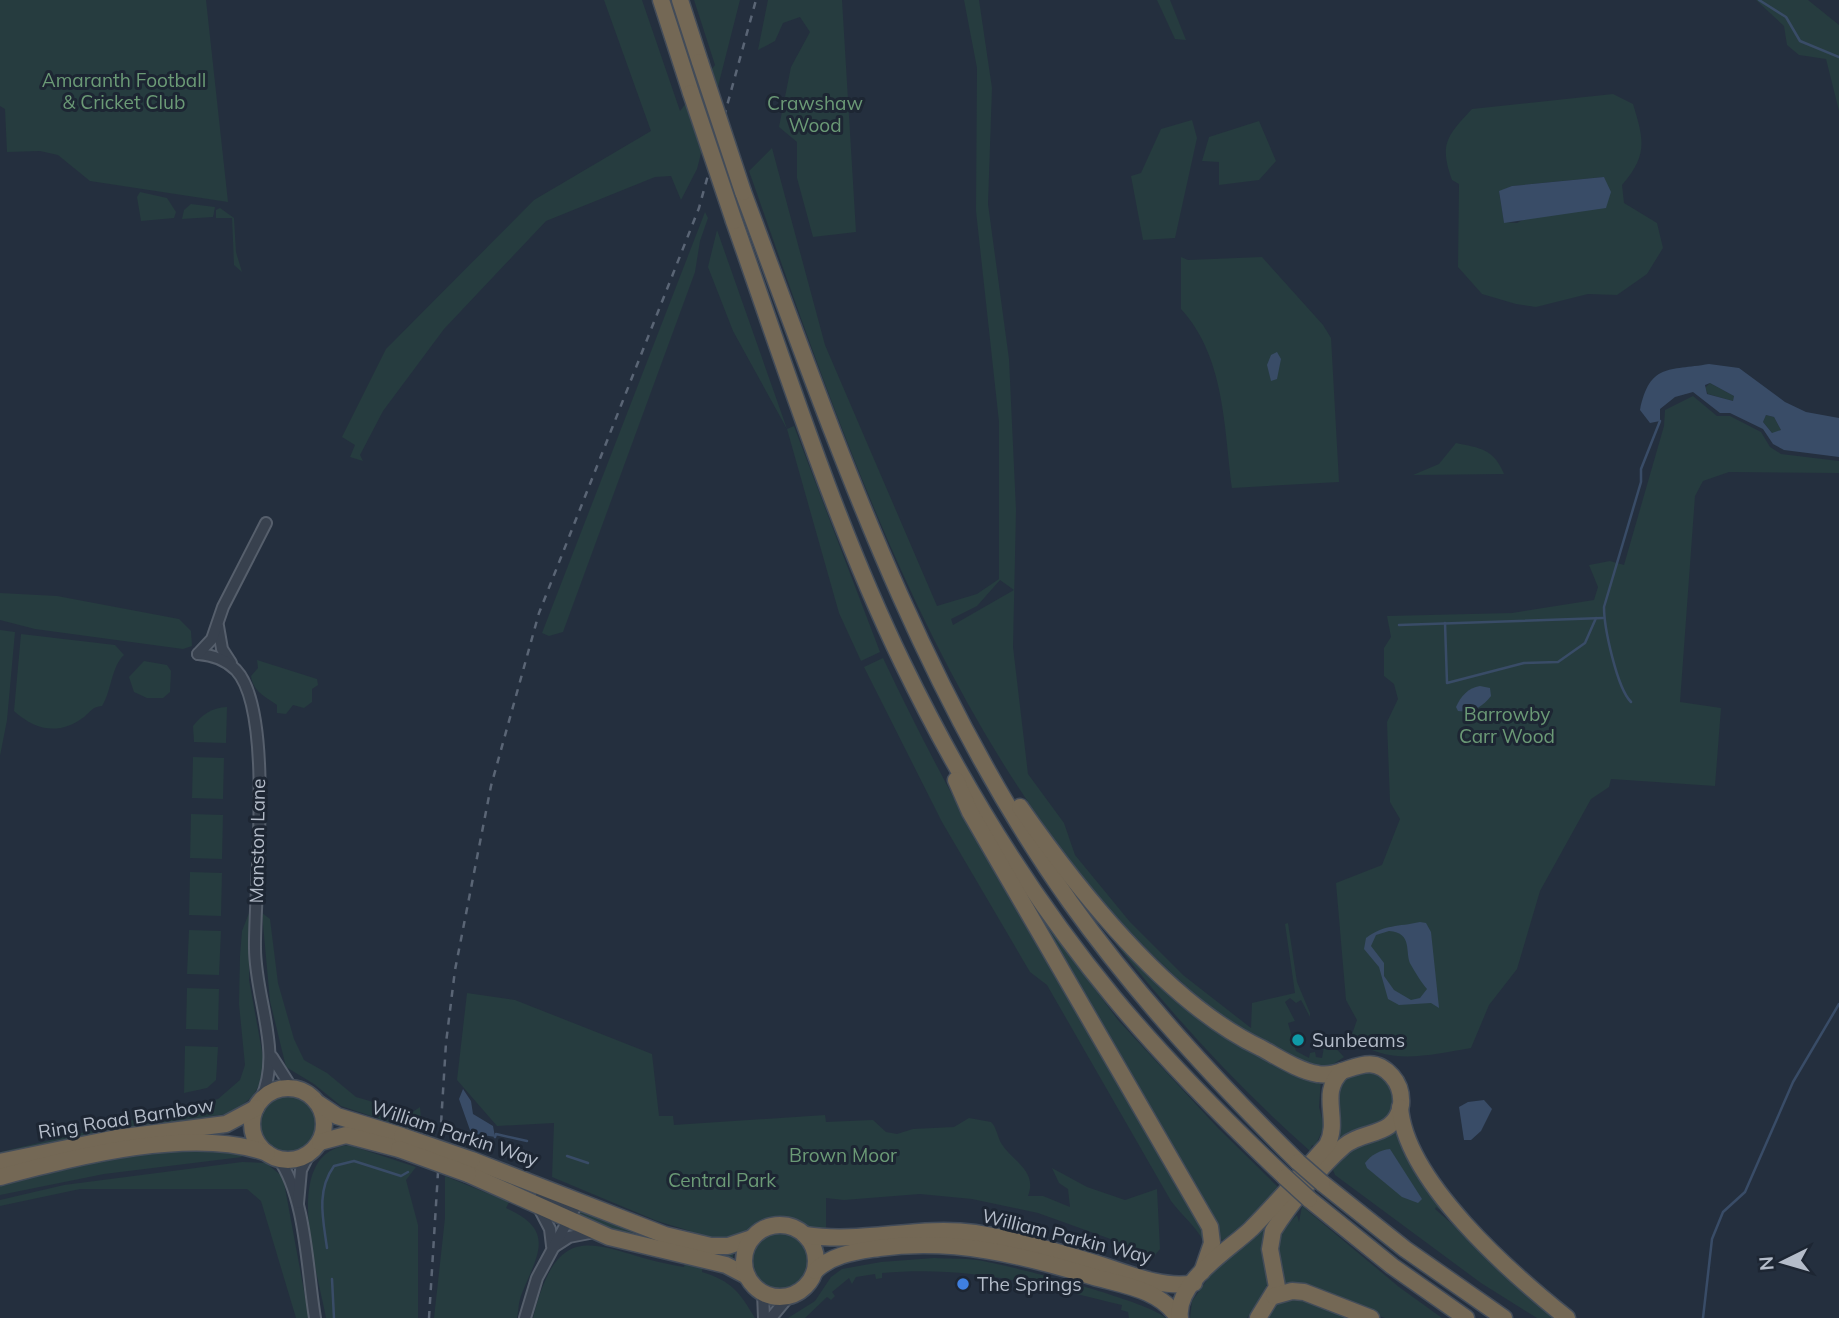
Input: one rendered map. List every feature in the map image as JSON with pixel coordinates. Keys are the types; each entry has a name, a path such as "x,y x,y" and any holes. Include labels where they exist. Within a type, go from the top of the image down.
{"highway":[{"path":"661,0 734,221 839,512 970,812 1207,1220 1212,1243 1198,1278"},
{"path":"680,0 743,192 861,505 947,697 1012,813 1069,901 1122,971 1191,1053 1322,1183 1405,1249 1504,1318"},
{"path":"947,697 1047,845 1130,943 1181,994 1251,1043 1311,1072 1321,1075 1342,1071 1361,1063 1382,1068 1397,1083 1408,1140 1423,1168 1469,1229 1567,1318"},
{"path":"926,710 991,824 1053,917 1114,998 1230,1124 1309,1199 1392,1266 1466,1318"},
{"path":"1179,1318 1180,1304 1198,1278 1223,1250 1249,1230 1327,1145 1334,1128 1329,1092 1342,1071"},
{"path":"291,1087 302,1090 319,1104 325,1123 314,1148 289,1160 272,1156 254,1136 253,1119 258,1104 270,1092 291,1087"},
{"name":"Ring Road Barnbow","path":"0,1162 116,1138 226,1124 258,1104"},
{"name":"William Parkin Way","path":"319,1104 337,1116 400,1143 470,1167 536,1204 645,1228 684,1240 728,1246 752,1238"},
{"path":"1258,1318 1274,1296 1278,1280 1270,1241 1282,1217 1345,1146 1388,1127 1400,1107"},
{"name":"William Parkin Way","path":"314,1148 346,1135 400,1143"},
{"name":"Ring Road Barnbow","path":"0,1177 87,1157 198,1141 228,1142 272,1156"},
{"name":"William Parkin Way","path":"470,1167 498,1168 572,1211 598,1232 639,1245 726,1265 747,1276"},
{"path":"778,1225 797,1229 805,1234 815,1251 815,1271 802,1289 790,1296 763,1293 747,1276 744,1256 752,1238 768,1227 778,1225"},
{"name":"William Parkin Way","path":"805,1234 835,1240 911,1231 974,1233 1049,1249 1168,1284 1198,1278"},
{"name":"William Parkin Way","path":"815,1271 833,1257 849,1253 890,1247 956,1244 1036,1260 1132,1288 1167,1304 1179,1318"},
{"path":"1274,1296 1292,1291 1304,1292 1371,1318"}],"street":[{"path":"237,671 217,656 198,654 212,639 218,621 266,523"},
{"name":"Manston Lane","path":"218,621 222,649 237,671 249,698 257,744 259,834 256,972 272,1057 270,1079 258,1104"},
{"name":"Manston Lane","path":"272,1057 291,1087"},
{"path":"298,1206 302,1170 314,1148"},
{"path":"272,1156 287,1172 298,1206 315,1318"},
{"path":"536,1204 550,1229 551,1249"},
{"path":"525,1318 537,1278 572,1211"},
{"path":"551,1249 569,1237 598,1232"},
{"path":"763,1293 764,1318"},
{"path":"771,1318 790,1296"}],"green space":[{"name":"Amaranth Football & Cricket Club","path":"0,0 206,0 228,202 90,181 58,155 40,151 7,152 5,109 0,106"},
{"path":"604,0 642,0 680,111 715,65 694,0 740,0 697,169 681,200 671,176 655,177 546,221 444,329 383,411 360,455 363,461 350,457 355,445 342,437 386,349 534,200 651,131"},
{"name":"Crawshaw Wood","path":"768,0 842,0 856,232 813,237 797,178 797,142 779,127 791,67 810,32 800,17 783,23 775,41 758,50"},
{"path":"964,0 979,0 992,88 988,204 1009,359 1016,510 1013,647 1028,774 1064,823 1075,855 1130,922 1183,975 1251,1028 1252,1003 1295,993 1285,924 1288,923 1297,982 1310,1013 1310,1017 1301,1000 1296,1003 1290,998 1285,1002 1295,1021 1288,1023 1296,1051 1309,1058 1310,1053 1315,1052 1316,1057 1322,1058 1324,1047 1332,1044 1344,1057 1332,1065 1315,1068 1315,1065 1268,1045 1203,1001 1146,948 1074,866 1011,776 956,681 907,582 822,377 749,171 772,148 825,345 937,606 977,594 999,579 999,422 976,211 977,68","holes":["1000,580 1014,590 953,625 951,619 977,606"]},
{"path":"1157,0 1170,0 1186,40 1175,39"},
{"path":"1756,0 1808,0 1839,25 1839,111 1826,59 1799,55 1787,45 1784,26"},
{"path":"1613,94 1633,104 1640,128 1641,147 1636,165 1622,185 1624,203 1657,223 1663,248 1647,274 1617,295 1588,294 1536,307 1482,294 1458,267 1459,184 1452,180 1446,158 1451,134 1472,109","holes":["1604,177 1517,223 1504,222 1499,192 1512,186"]},
{"path":"1192,120 1197,138 1175,238 1143,240 1131,176 1141,173 1161,129"},
{"path":"1259,121 1276,161 1259,180 1219,185 1219,162 1202,161 1209,137"},
{"path":"140,192 167,198 176,212 174,218 141,221 137,197"},
{"path":"191,204 215,207 213,217 182,219 184,210"},
{"path":"220,208 234,218 236,252 242,272 234,265 232,218 216,218 216,210"},
{"path":"705,212 708,218 700,241 695,272 563,632 549,636 542,633"},
{"path":"717,230 787,429 733,331 708,267"},
{"path":"1181,257 1188,260 1262,257 1323,325 1331,338 1339,482 1232,488 1224,417 1214,371 1195,328 1181,309"},
{"path":"1710,383 1734,396 1733,401 1708,394 1705,388"},
{"name":"Barrowby Carr Wood","path":"1693,396 1717,416 1730,416 1761,432 1770,447 1781,454 1839,461 1839,473 1729,472 1703,481 1695,496 1680,702 1721,708 1715,786 1611,779 1609,787 1591,799 1540,891 1517,969 1489,1005 1471,1048 1424,1056 1393,1056 1364,1046 1351,1037 1357,1020 1346,1000 1336,883 1382,865 1400,819 1390,802 1387,722 1398,699 1394,684 1384,676 1384,648 1391,637 1387,616 1512,613 1594,600 1598,587 1589,565 1610,561 1624,565 1664,426 1665,410"},
{"path":"1766,415 1774,417 1781,430 1773,434 1763,422"},
{"path":"794,426 880,652 861,661 839,613 787,429"},
{"path":"1456,443 1485,451 1496,459 1504,474 1413,475 1439,464"},
{"path":"0,593 57,596 179,619 191,631 192,646 183,649 35,629 0,620"},
{"path":"0,630 15,632 7,720 0,756"},
{"path":"21,634 115,645 124,655 116,666 102,706 94,708 75,723 56,728 30,723 14,711"},
{"path":"883,658 996,875 1203,1227 1204,1242 1171,1201 1047,985 1030,972 942,822 864,667"},
{"path":"257,660 317,679 318,685 312,689 312,702 304,708 293,705 286,714 277,713 277,705 261,694 252,682 251,676 258,668"},
{"path":"144,661 167,665 171,671 170,692 163,698 147,698 134,692 129,677"},
{"path":"227,707 226,743 194,742 193,726 212,710"},
{"path":"193,757 224,758 223,799 192,798"},
{"path":"191,814 223,815 222,859 190,858"},
{"path":"1003,864 1118,1020 1218,1128 1279,1188 1239,1231 1223,1240 1218,1238"},
{"path":"190,872 222,873 221,916 189,915"},
{"path":"1079,896 1179,996 1321,1079 1319,1107 1324,1126 1315,1147 1312,1145 1310,1151 1217,1061 1132,964"},
{"path":"251,908 249,980 264,1062 261,1082 253,1096 233,1113 99,1133 97,1129 218,1099 240,1080 245,1065 239,1004 240,956 242,931"},
{"path":"262,913 270,919 278,983 294,1039 304,1060 327,1073 356,1097 411,1113 420,1107 422,1133 341,1106 314,1084 286,1067 270,1001"},
{"path":"189,930 221,931 219,975 187,974"},
{"path":"187,988 219,989 218,1030 186,1029"},
{"path":"467,993 515,1000 652,1054 659,1116 673,1116 674,1125 825,1115 826,1122 873,1120 886,1132 897,1134 913,1129 954,1127 969,1118 991,1122 1001,1143 1027,1173 1030,1180 1028,1196 1043,1196 1070,1207 1068,1189 1059,1183 1052,1168 1087,1187 1125,1200 1157,1189 1160,1249 1155,1255 1038,1213 972,1199 920,1194 844,1200 826,1198 826,1234 794,1222 775,1220 758,1226 743,1237 737,1244 733,1260 705,1255 702,1272 721,1279 734,1289 755,1318 533,1318 544,1283 557,1260 572,1249 589,1246 608,1248 684,1267 687,1252 633,1238 577,1216 581,1209 645,1236 687,1247 690,1231 657,1221 552,1177 554,1123 497,1126 457,1080"},
{"path":"185,1046 218,1047 216,1080 207,1088 184,1093"},
{"path":"1365,1069 1384,1076 1394,1094 1390,1114 1282,1209 1273,1266 1257,1304 1247,1318 1190,1318 1192,1301 1220,1262 1332,1143 1335,1093 1346,1075"},
{"path":"289,1093 311,1102 320,1124 311,1146 289,1155 267,1146 258,1124 267,1102"},
{"path":"94,1130 97,1135 0,1158 0,1152"},
{"path":"1400,1131 1454,1222 1436,1207 1435,1209 1560,1318 1537,1318 1481,1283 1335,1175 1333,1170 1351,1150"},
{"path":"349,1145 416,1167 406,1180 418,1225 418,1318 326,1318 311,1245 309,1191 315,1169 328,1153"},
{"path":"188,1147 241,1154 242,1157 104,1174 0,1195 0,1181"},
{"path":"242,1162 266,1163 283,1177 309,1318 296,1318 261,1201 247,1189 80,1189 0,1206 0,1200 64,1185"},
{"path":"445,1176 509,1202 506,1208 522,1216 537,1234 537,1255 521,1297 517,1318 434,1318 445,1218"},
{"path":"1302,1206 1399,1287 1442,1318 1385,1318 1283,1288 1276,1240 1279,1241 1286,1226 1297,1215 1299,1222"},
{"path":"780,1230 802,1239 811,1261 802,1283 780,1292 758,1283 749,1261 758,1239"},
{"path":"934,1258 977,1260 1045,1276 1132,1302 1166,1318 1129,1318 1128,1312 1121,1310 1122,1305 1004,1278 914,1271 882,1273 882,1278 876,1279 875,1274 856,1277 852,1284 849,1278 832,1292 835,1296 831,1300 827,1297 805,1318 788,1318 815,1301 831,1277 842,1269 881,1262"},
{"path":"1292,1297 1352,1318 1264,1318 1272,1307"}],"water":[{"path":"1604,177 1611,192 1606,208 1504,223 1499,191 1512,186"},
{"path":"1277,352 1281,359 1277,379 1271,381 1267,365 1271,355"},
{"path":"1709,364 1739,368 1785,402 1806,412 1839,418 1839,457 1784,450 1773,444 1763,429 1730,413 1720,413 1693,392 1675,397 1660,409 1660,421 1650,423 1640,410 1649,384 1655,377 1672,369","holes":["1710,383 1734,396 1733,401 1707,394 1705,385","1766,415 1774,417 1781,430 1772,433 1763,422"]},
{"path":"1480,686 1490,688 1491,696 1488,700 1473,710 1458,711 1456,707 1463,696"},
{"path":"1426,923 1431,932 1439,1008 1431,1003 1399,1005 1388,999 1379,967 1364,949 1366,938 1373,933","holes":["1389,931 1405,939 1411,965 1427,989 1420,998 1411,1000 1394,990 1384,976 1384,963 1371,946 1376,935"]},
{"path":"463,1089 471,1101 473,1114 493,1126 495,1137 471,1133 459,1099"},
{"path":"1484,1100 1492,1109 1481,1131 1471,1140 1464,1140 1459,1107 1468,1102"},
{"path":"1390,1149 1422,1199 1418,1203 1402,1197 1367,1168 1365,1163 1370,1158"}],"waterway":[{"path":"1759,0 1786,17 1800,41 1839,57"},
{"path":"1631,702 1621,684 1612,657 1604,607 1641,482 1641,469 1660,421"},
{"path":"1445,623 1447,683 1524,663 1558,662 1585,643 1596,618"},
{"path":"1399,625 1603,618"},
{"path":"1703,1318 1712,1239 1723,1212 1745,1192 1793,1082 1839,1004"},
{"path":"495,1137 496,1134 527,1141"},
{"path":"567,1156 588,1163"},
{"path":"327,1248 323,1195 334,1166 354,1161 401,1176 408,1172"},
{"path":"332,1279 334,1318"}],"railway":[{"path":"429,1318 446,1043 455,970 491,786 539,613 699,208 756,0"}],"place":[{"name":"Sunbeams","path":"1298,1040"},
{"name":"The Springs","path":"963,1284"}],"park label":[{"name":"Brown Moor","path":"843,1155"},
{"name":"Central Park","path":"722,1180"}]}
